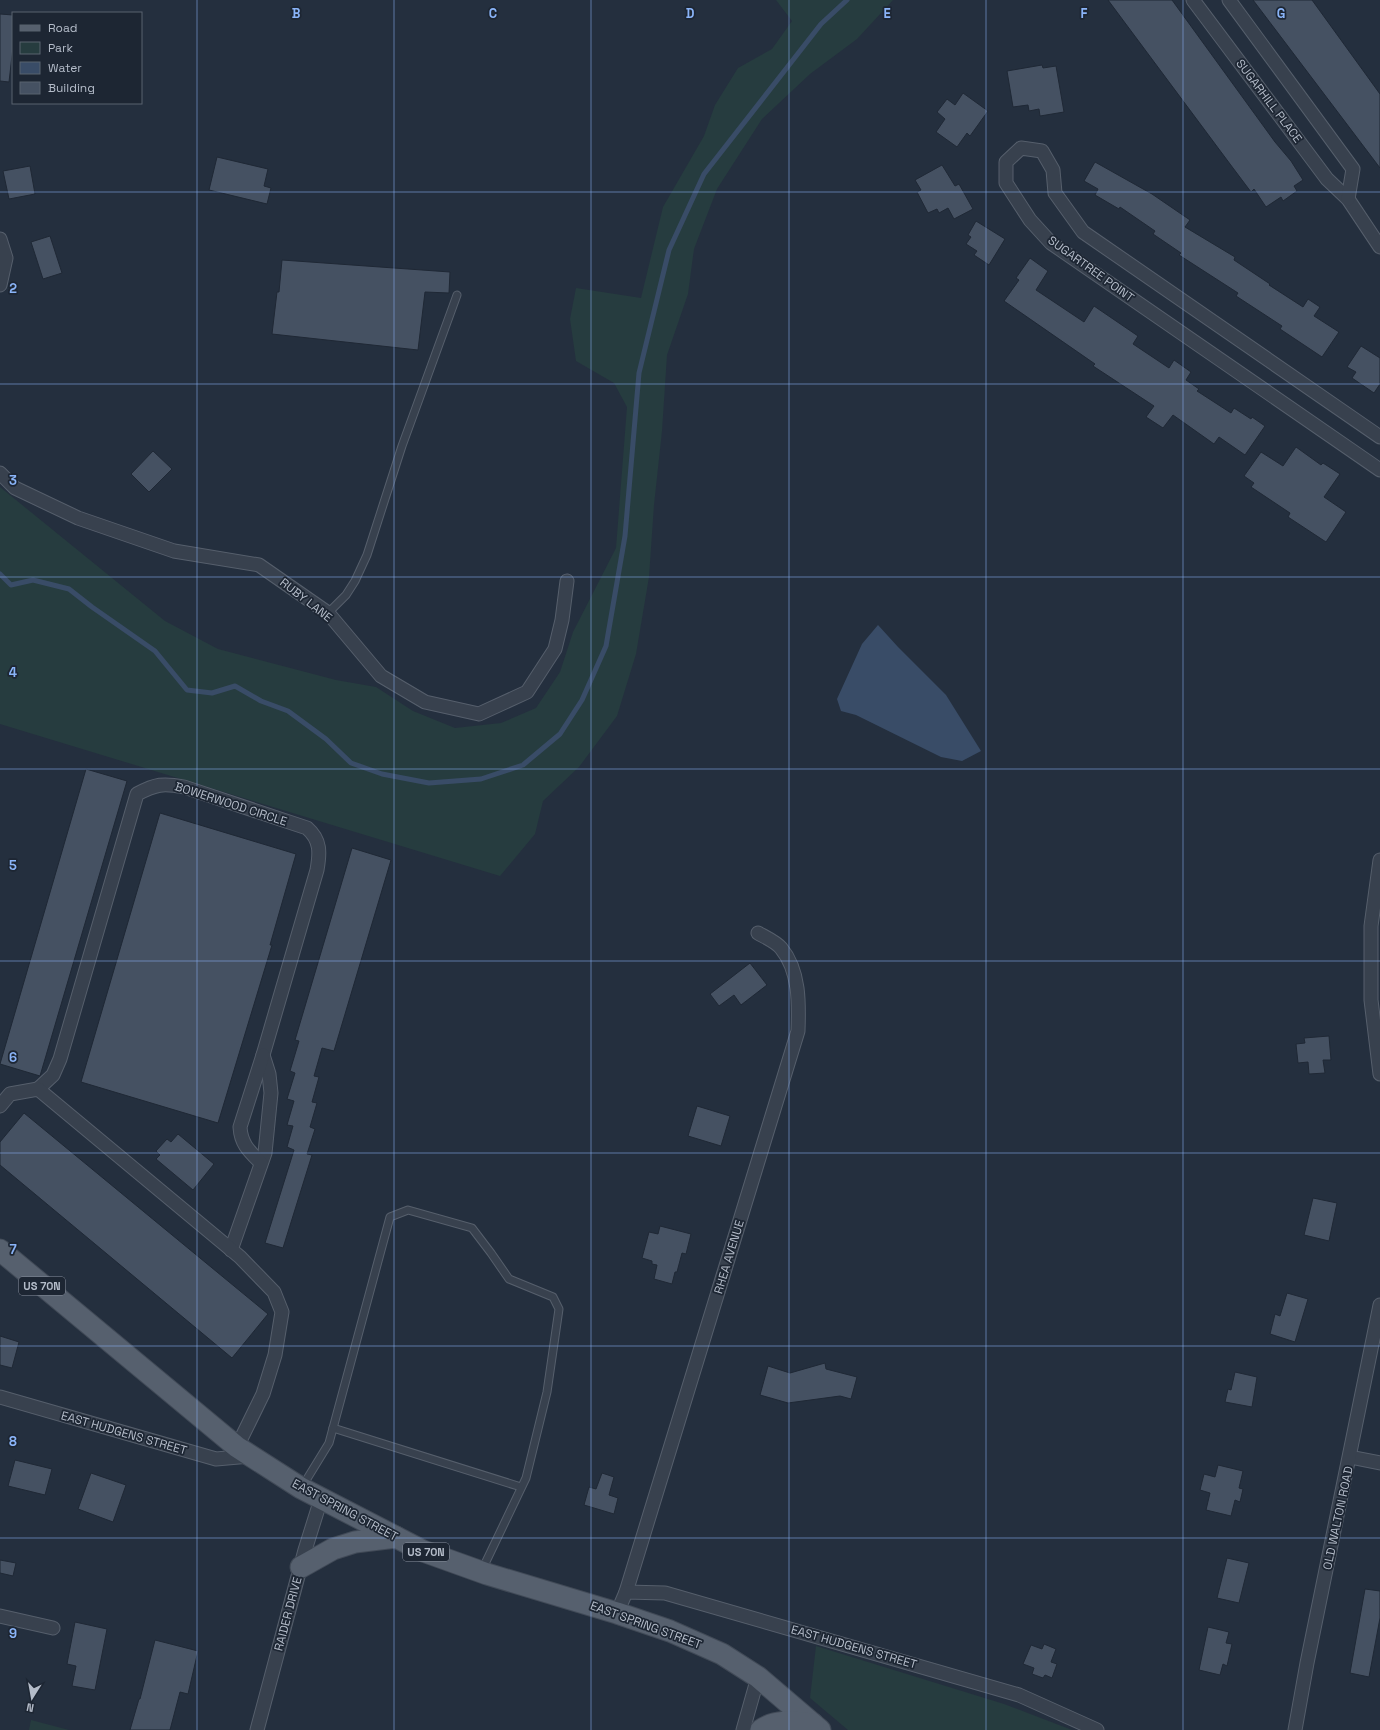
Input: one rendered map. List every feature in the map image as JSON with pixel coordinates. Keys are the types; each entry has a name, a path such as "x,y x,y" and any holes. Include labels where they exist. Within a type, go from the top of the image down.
{"main road":[{"name":"EAST SPRING STREET","path":"0,1250 243,1451 301,1488 423,1551 481,1572 617,1613 670,1631 722,1654 758,1677 816,1727"},
{"path":"301,1567 333,1549 355,1542 396,1538"},
{"path":"761,1730 767,1726 784,1722 816,1727"}],"street":[{"name":"SUGARHILL PLACE","path":"1193,0 1327,179 1348,199 1380,247"},
{"path":"1229,0 1353,168 1348,199"},
{"name":"SUGARTREE POINT","path":"1380,437 1083,232 1055,193 1053,170 1042,151 1021,148 1006,162 1006,183 1030,220 1051,243 1380,470"},
{"path":"0,239 6,258 0,285"},
{"name":"RUBY LANE","path":"0,473 15,488 78,518 174,551 259,565 328,614 381,676 425,702 479,714 526,692 555,648 562,620 567,581"},
{"name":"BOWERWOOD CIRCLE","path":"38,1090 53,1075 60,1059 137,794 152,786 165,784 184,787 307,828 313,833 318,842 320,855 317,870 263,1055 240,1127 241,1138 246,1148 261,1163"},
{"path":"1380,860 1371,926 1371,1000 1380,1074"},
{"name":"RHEA AVENUE","path":"626,1592 798,1032 799,1002 794,972 781,947 758,933"},
{"path":"231,1250 265,1153 271,1093 269,1074 263,1055"},
{"path":"0,1106 10,1094 38,1090 231,1250 254,1270 274,1292 282,1312 275,1355 243,1451"},
{"name":"OLD WALTON ROAD","path":"1295,1730 1380,1305"},
{"name":"EAST HUDGENS STREET","path":"0,1397 216,1459 243,1451"},
{"path":"1350,1457 1380,1463"},
{"name":"RAIDER DRIVE","path":"257,1730 321,1499"},
{"path":"617,1613 626,1592"},
{"name":"EAST HUDGENS STREET","path":"626,1592 665,1593 1019,1695 1097,1730"},
{"path":"0,1616 53,1628"},
{"path":"743,1730 758,1677"}],"lane":[{"path":"328,614 346,595 355,581 367,555 402,446 456,295"},
{"path":"301,1488 329,1443 390,1217 408,1210 472,1228 492,1253 509,1279 553,1298 559,1309 547,1392 526,1478 481,1572"},
{"path":"333,1428 521,1487"}],"green space":[{"path":"776,0 893,0 857,39 810,74 762,119 717,189 694,249 688,294 667,355 649,577 636,654 617,716 579,767 543,801 535,834 500,876 0,724 0,487 165,621 218,649 336,680 376,687 413,711 455,728 501,723 536,708 560,672 573,632 616,548 627,407 614,383 576,361 570,319 576,288 641,298 663,207 704,136 715,105 738,68 772,49 792,21"},
{"path":"816,1646 1004,1704 1072,1730 848,1730 810,1698"},
{"path":"31,1720 69,1730 29,1730"}],"water":[{"path":"878,625 946,695 981,751 962,761 941,757 856,715 841,711 837,699 862,644"}],"building":[{"path":"1108,0 1172,0 1275,142 1291,161 1303,180 1294,186 1297,191 1283,201 1281,197 1266,207 1254,189 1251,192"},
{"path":"1253,0 1312,0 1380,94 1380,168"},
{"path":"0,14 12,15 12,56 9,82 0,81"},
{"path":"1042,65 1043,68 1056,66 1064,112 1040,116 1039,109 1029,111 1028,105 1013,107 1007,71"},
{"path":"963,93 988,111 970,136 967,133 957,147 936,132 945,119 937,112 947,99 955,105"},
{"path":"217,157 268,169 264,186 271,188 267,204 209,190"},
{"path":"1095,162 1152,194 1190,220 1185,227 1235,257 1234,260 1303,307 1308,299 1320,307 1314,316 1339,332 1322,357 1280,329 1282,326 1236,296 1238,293 1179,255 1181,253 1153,234 1155,231 1120,207 1119,209 1095,195 1098,189 1084,181"},
{"path":"942,165 955,186 959,184 973,209 954,219 948,208 939,213 937,209 928,213 917,192 921,190 915,180"},
{"path":"30,166 35,194 9,199 3,171"},
{"path":"976,221 1005,239 989,265 974,255 977,251 966,244 971,237 968,235"},
{"path":"50,236 62,273 43,279 31,242"},
{"path":"1030,258 1048,271 1036,290 1084,322 1094,306 1138,336 1133,344 1169,368 1174,360 1191,372 1186,380 1199,389 1197,391 1231,413 1234,408 1251,419 1252,417 1265,426 1245,455 1219,437 1214,444 1173,415 1163,428 1146,417 1154,406 1093,366 1095,364 1004,301 1019,280 1016,278"},
{"path":"282,260 450,272 449,293 425,292 418,350 272,334 277,292 279,292"},
{"path":"1361,346 1380,358 1380,384 1374,393 1352,378 1356,372 1347,367"},
{"path":"1296,447 1321,465 1323,463 1340,474 1324,497 1346,512 1326,542 1288,517 1290,513 1251,487 1254,483 1244,476 1261,452 1283,466"},
{"path":"153,451 172,469 149,492 131,474"},
{"path":"86,769 127,781 40,1076 0,1064"},
{"path":"160,813 296,854 270,945 272,945 218,1123 81,1082"},
{"path":"352,848 391,860 334,1051 322,1048 314,1076 319,1077 312,1102 317,1103 310,1127 315,1129 307,1154 312,1155 283,1248 265,1243 294,1150 287,1147 293,1126 287,1125 294,1101 287,1099 295,1073 290,1071 299,1041 295,1040"},
{"path":"750,963 767,985 741,1005 734,995 719,1006 710,994"},
{"path":"1329,1036 1331,1060 1323,1060 1325,1073 1309,1074 1308,1062 1298,1063 1296,1044 1305,1043 1304,1038"},
{"path":"697,1106 730,1116 721,1146 688,1136"},
{"path":"24,1113 268,1314 232,1358 0,1165 0,1142"},
{"path":"178,1134 214,1164 193,1190 156,1159 160,1155 156,1151 167,1139 171,1142"},
{"path":"1313,1198 1337,1203 1329,1241 1304,1235"},
{"path":"660,1226 691,1234 686,1254 682,1253 672,1284 654,1279 657,1265 652,1264 652,1261 642,1258 649,1232 658,1234"},
{"path":"1287,1293 1308,1299 1295,1342 1270,1334 1275,1314 1280,1316"},
{"path":"0,1336 19,1342 12,1368 0,1365"},
{"path":"825,1363 826,1369 857,1377 851,1399 840,1396 788,1403 760,1395 768,1366 790,1373"},
{"path":"1235,1372 1257,1377 1252,1407 1225,1402 1228,1389 1231,1390"},
{"path":"15,1460 52,1469 45,1495 8,1486"},
{"path":"1218,1465 1243,1471 1239,1488 1243,1489 1240,1502 1235,1500 1231,1516 1206,1510 1210,1493 1200,1490 1204,1474 1215,1477"},
{"path":"91,1473 126,1485 113,1522 78,1509"},
{"path":"602,1473 614,1477 609,1495 618,1498 614,1514 584,1505 589,1487 596,1489"},
{"path":"1227,1558 1249,1563 1239,1603 1217,1598"},
{"path":"0,1560 16,1563 13,1576 0,1573"},
{"path":"1365,1589 1380,1591 1380,1618 1369,1677 1350,1673"},
{"path":"75,1622 107,1629 95,1690 72,1686 76,1666 67,1664"},
{"path":"1208,1627 1229,1632 1226,1643 1232,1644 1227,1666 1223,1664 1220,1675 1199,1670"},
{"path":"155,1640 198,1651 188,1694 180,1692 170,1730 130,1730 140,1699"},
{"path":"1044,1644 1056,1649 1051,1662 1057,1664 1052,1678 1045,1675 1043,1678 1032,1674 1034,1668 1023,1664 1031,1645 1042,1649"}],"waterway":[{"path":"0,574 11,585 33,580 69,589 155,651 187,690 212,693 235,686 261,701 288,711 326,739 351,763 382,774 429,783 481,779 523,765 560,734 582,700 606,646 625,536 639,373 669,250 704,174 821,24 847,0"}]}
